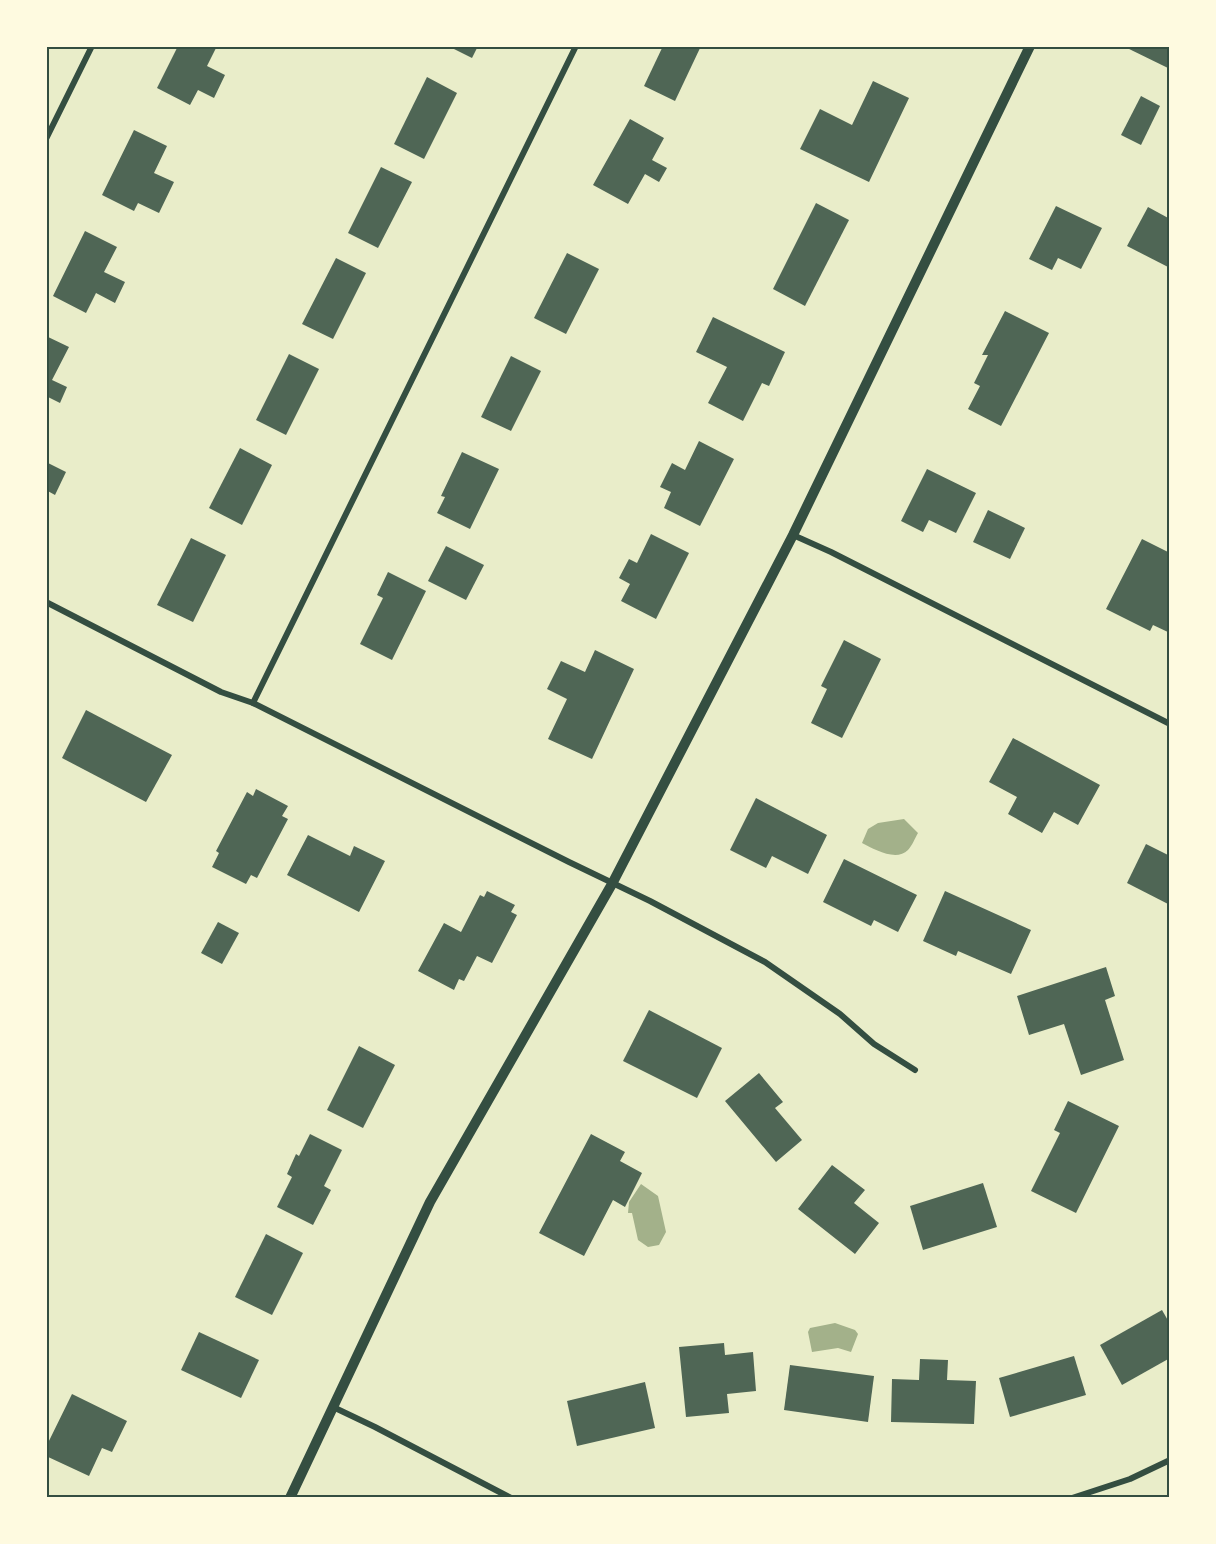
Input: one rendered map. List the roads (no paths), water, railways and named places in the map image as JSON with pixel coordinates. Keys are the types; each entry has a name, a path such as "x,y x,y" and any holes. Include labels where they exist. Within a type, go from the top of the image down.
{"street":[{"path":"46,140 92,46"},
{"path":"252,703 576,46"},
{"path":"290,1497 430,1202 612,884 793,535 1030,46"},
{"path":"793,535 831,552 1170,724"},
{"path":"46,602 221,692 252,703 650,901 765,962 840,1014 874,1044 915,1070"},
{"path":"333,1407 511,1497"},
{"path":"1072,1497 1130,1479 1170,1460"}]}
